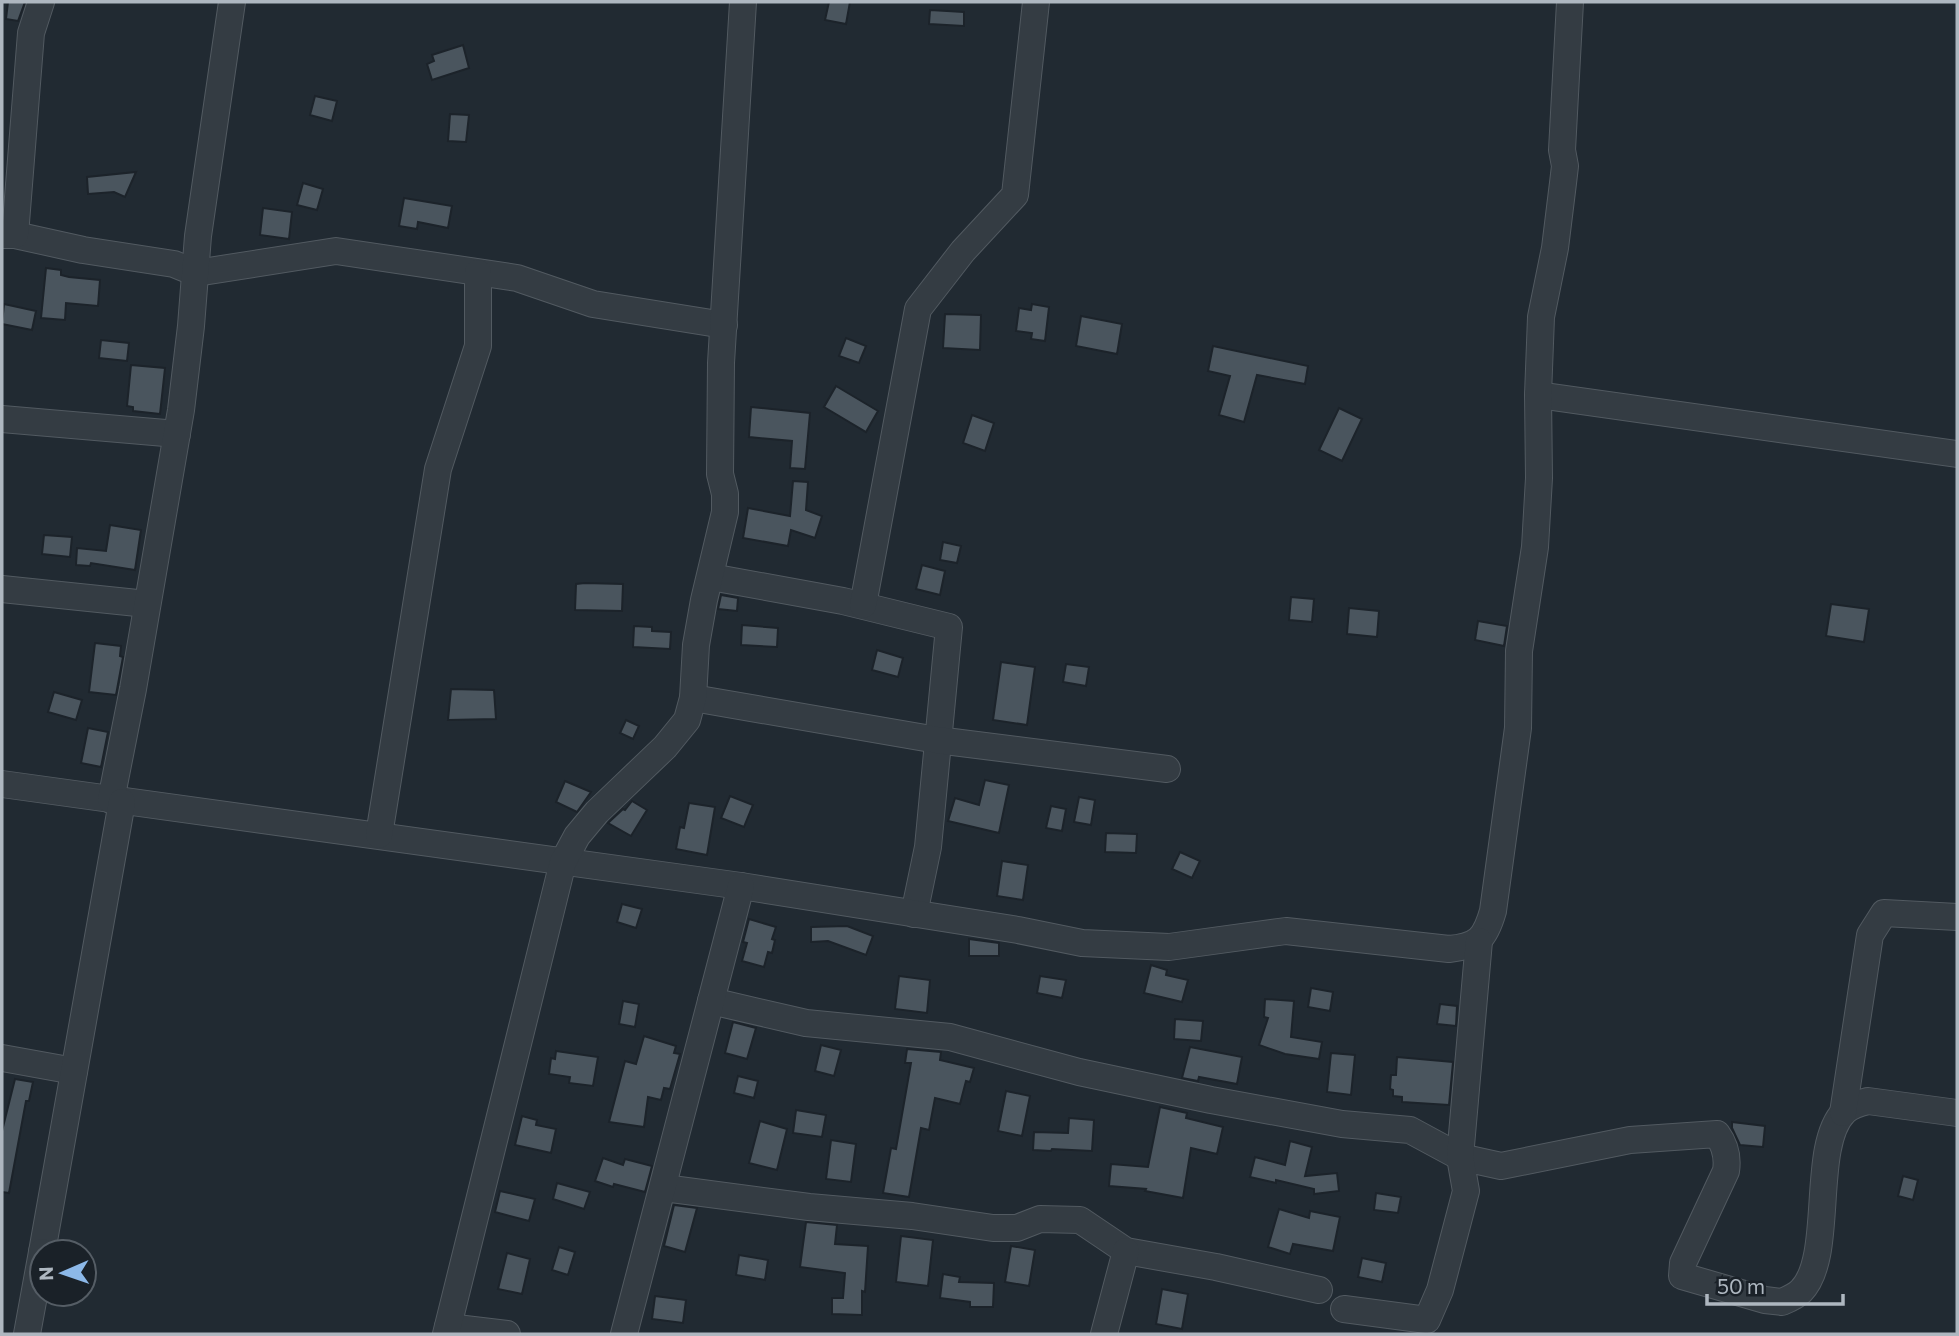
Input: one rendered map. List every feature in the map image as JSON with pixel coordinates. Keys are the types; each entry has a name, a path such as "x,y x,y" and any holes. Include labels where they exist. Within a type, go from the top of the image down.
{"street":[{"path":"41,2 32,33 8,235 174,264 195,273 336,251 516,278 593,304 724,325"},
{"path":"44,1238 177,434 191,326 198,236 232,2"},
{"path":"507,1334 447,1331 563,862 577,836 597,812 665,747 687,720 693,698 696,645 725,512 725,494 720,474 724,325 743,2"},
{"path":"863,605 918,309 963,251 1015,195 1036,2"},
{"path":"2,784 741,886 1018,930 1082,943 1169,947 1286,931 1449,948 1465,947 1479,941 1488,931 1493,911 1518,728 1519,651 1535,547 1539,478 1541,317 1555,248 1565,166 1562,150 1570,2"},
{"path":"379,835 438,469 478,346 478,272"},
{"path":"1538,395 1957,454"},
{"path":"2,419 177,434"},
{"path":"711,576 863,605 949,627 928,846 914,914"},
{"path":"2,589 147,604"},
{"path":"693,698 937,740 1167,769"},
{"path":"624,1334 741,886"},
{"path":"1843,1113 1870,935 1884,913 1957,917"},
{"path":"1344,1309 1423,1327 1440,1290 1466,1191 1460,1157 1479,941"},
{"path":"711,1002 806,1023 950,1037 1079,1072 1211,1100 1342,1124 1409,1130 1460,1157 1501,1166 1630,1140 1717,1134 1725,1149 1726,1171 1683,1262 1682,1276 1782,1303 1803,1290 1814,1265 1827,1156 1833,1129 1843,1113 1855,1104 1868,1101 1957,1113"},
{"path":"2,1058 74,1071"},
{"path":"664,1188 809,1207 912,1216 993,1228 1017,1228 1040,1219 1080,1220 1126,1251 1216,1267 1319,1290"},
{"path":"1104,1334 1126,1251"},
{"path":"27,1334 32,1308"}],"building":[{"path":"8,2 25,2 18,21 6,19"},
{"path":"829,2 850,2 846,24 825,20"},
{"path":"930,10 964,12 964,26 929,24"},
{"path":"463,45 469,68 432,80 427,64 434,61 432,55"},
{"path":"315,96 337,101 332,121 310,115"},
{"path":"450,114 469,115 466,142 448,141"},
{"path":"136,172 125,197 114,192 88,194 87,177"},
{"path":"303,183 323,189 317,210 297,205"},
{"path":"404,198 452,206 448,228 418,222 417,229 399,226"},
{"path":"263,208 292,212 289,239 260,235"},
{"path":"46,268 61,270 61,275 69,277 100,280 98,306 66,303 65,320 41,318"},
{"path":"4,304 36,311 32,330 2,324"},
{"path":"1032,304 1049,307 1045,341 1031,339 1032,333 1016,331 1019,308 1031,310"},
{"path":"945,314 981,315 980,350 943,348"},
{"path":"1081,316 1122,324 1117,354 1076,346"},
{"path":"846,338 866,346 859,363 839,356"},
{"path":"101,340 129,343 127,361 99,358"},
{"path":"1213,346 1308,366 1305,384 1257,375 1244,422 1219,415 1230,376 1208,371"},
{"path":"131,365 165,368 160,414 133,411 133,407 127,406"},
{"path":"836,386 878,411 866,432 824,407"},
{"path":"751,407 810,413 805,469 790,468 792,441 749,437"},
{"path":"1339,408 1362,419 1342,461 1319,450"},
{"path":"972,415 994,423 985,451 963,443"},
{"path":"793,481 808,482 806,510 822,516 815,538 791,530 788,546 743,538 748,508 790,516"},
{"path":"110,525 141,530 135,570 91,563 90,566 76,565 77,548 106,551"},
{"path":"44,535 72,537 70,557 42,554"},
{"path":"943,542 961,546 957,563 940,560"},
{"path":"922,565 945,571 940,595 916,589"},
{"path":"576,584 623,584 622,611 575,610"},
{"path":"721,595 738,598 737,611 718,609"},
{"path":"1291,597 1314,599 1312,622 1289,620"},
{"path":"1831,604 1869,609 1864,642 1826,636"},
{"path":"1349,608 1379,611 1377,637 1347,634"},
{"path":"1478,621 1507,626 1504,646 1475,640"},
{"path":"742,625 778,628 777,647 741,645"},
{"path":"634,626 671,632 670,649 633,647"},
{"path":"95,643 121,646 120,656 123,657 116,695 89,692"},
{"path":"877,650 903,658 898,677 872,670"},
{"path":"1001,662 1035,667 1027,725 993,720"},
{"path":"1066,664 1089,667 1086,686 1063,682"},
{"path":"451,689 494,690 496,719 448,720"},
{"path":"54,692 82,700 76,720 48,712"},
{"path":"626,720 639,726 633,739 620,733"},
{"path":"88,728 108,732 101,767 81,763"},
{"path":"985,780 1009,785 999,833 948,821 955,798 979,805"},
{"path":"565,781 591,792 577,812 556,802"},
{"path":"730,796 753,805 744,827 721,818"},
{"path":"1079,797 1095,800 1091,825 1074,822"},
{"path":"632,801 647,810 631,836 608,823"},
{"path":"689,803 715,807 707,855 676,849 680,827 684,828"},
{"path":"1051,806 1066,809 1062,831 1046,828"},
{"path":"1106,833 1137,834 1136,853 1105,852"},
{"path":"1180,852 1200,861 1192,878 1172,869"},
{"path":"1002,861 1028,865 1023,900 997,896"},
{"path":"622,904 642,909 636,928 617,922"},
{"path":"749,919 776,927 772,939 775,940 772,953 768,952 764,967 742,961 747,943 743,942"},
{"path":"847,926 873,936 866,955 828,941 811,942 811,927"},
{"path":"969,939 999,943 999,956 969,956"},
{"path":"1151,965 1167,970 1166,975 1188,980 1182,1002 1144,993"},
{"path":"899,976 930,980 927,1013 895,1009"},
{"path":"1040,976 1066,980 1062,998 1037,993"},
{"path":"1311,988 1333,992 1330,1011 1308,1007"},
{"path":"1265,999 1294,1001 1291,1037 1322,1042 1319,1059 1285,1054 1259,1045 1268,1018 1264,1017"},
{"path":"623,1001 639,1004 635,1027 619,1024"},
{"path":"1440,1004 1457,1006 1456,1026 1437,1024"},
{"path":"1175,1019 1203,1021 1201,1041 1174,1039"},
{"path":"733,1022 756,1028 747,1059 725,1053"},
{"path":"644,1036 676,1046 674,1053 680,1054 670,1089 664,1088 661,1100 648,1097 644,1127 609,1122 625,1061 636,1064"},
{"path":"821,1045 841,1050 834,1076 815,1071"},
{"path":"1190,1047 1242,1057 1237,1084 1199,1077 1198,1081 1182,1078"},
{"path":"907,1049 941,1052 940,1060 974,1068 970,1082 966,1081 960,1104 935,1098 929,1130 921,1128 909,1197 883,1193 891,1148 896,1149 911,1063 905,1063"},
{"path":"556,1051 598,1057 593,1086 569,1083 570,1077 549,1074 551,1058 555,1059"},
{"path":"1331,1053 1355,1055 1351,1095 1327,1092"},
{"path":"1397,1057 1453,1062 1449,1105 1402,1102 1402,1097 1393,1096 1393,1090 1390,1089 1391,1075 1396,1075"},
{"path":"738,1076 758,1081 754,1098 734,1093"},
{"path":"15,1079 33,1082 29,1101 26,1101 9,1193 2,1192 2,1131"},
{"path":"1006,1091 1030,1096 1022,1136 998,1131"},
{"path":"1160,1107 1187,1113 1186,1118 1223,1127 1217,1154 1191,1148 1183,1198 1145,1191 1146,1189 1109,1186 1111,1164 1148,1167"},
{"path":"796,1110 826,1115 822,1137 793,1133"},
{"path":"522,1116 537,1120 536,1125 556,1129 551,1153 515,1145"},
{"path":"1069,1118 1094,1120 1092,1151 1033,1150 1034,1132 1068,1133"},
{"path":"760,1121 787,1129 777,1170 749,1163"},
{"path":"1732,1122 1765,1126 1763,1147 1740,1145"},
{"path":"831,1140 856,1144 851,1182 826,1179"},
{"path":"1290,1141 1312,1147 1305,1176 1337,1173 1339,1191 1314,1194 1314,1189 1250,1177 1255,1157 1285,1165"},
{"path":"603,1158 623,1165 625,1159 652,1166 645,1192 595,1181"},
{"path":"1903,1176 1918,1180 1913,1200 1898,1196"},
{"path":"557,1183 590,1192 584,1209 553,1199"},
{"path":"500,1191 535,1199 529,1221 495,1212"},
{"path":"1376,1193 1401,1197 1398,1213 1374,1210"},
{"path":"674,1205 697,1208 685,1252 664,1246"},
{"path":"1279,1209 1309,1218 1310,1211 1340,1217 1333,1251 1293,1244 1290,1254 1268,1247"},
{"path":"806,1222 837,1225 835,1244 868,1246 862,1315 832,1314 832,1298 843,1298 845,1273 800,1267"},
{"path":"901,1236 933,1240 928,1286 896,1282"},
{"path":"1011,1246 1035,1250 1029,1286 1005,1282"},
{"path":"559,1247 575,1252 568,1275 552,1270"},
{"path":"507,1253 530,1259 522,1294 498,1289"},
{"path":"739,1255 768,1260 765,1280 736,1275"},
{"path":"1362,1258 1386,1263 1382,1282 1358,1277"},
{"path":"943,1274 960,1277 959,1282 994,1283 993,1307 970,1307 970,1302 940,1298"},
{"path":"1162,1289 1188,1294 1182,1329 1156,1324"},
{"path":"655,1296 686,1300 683,1323 652,1319"}]}
